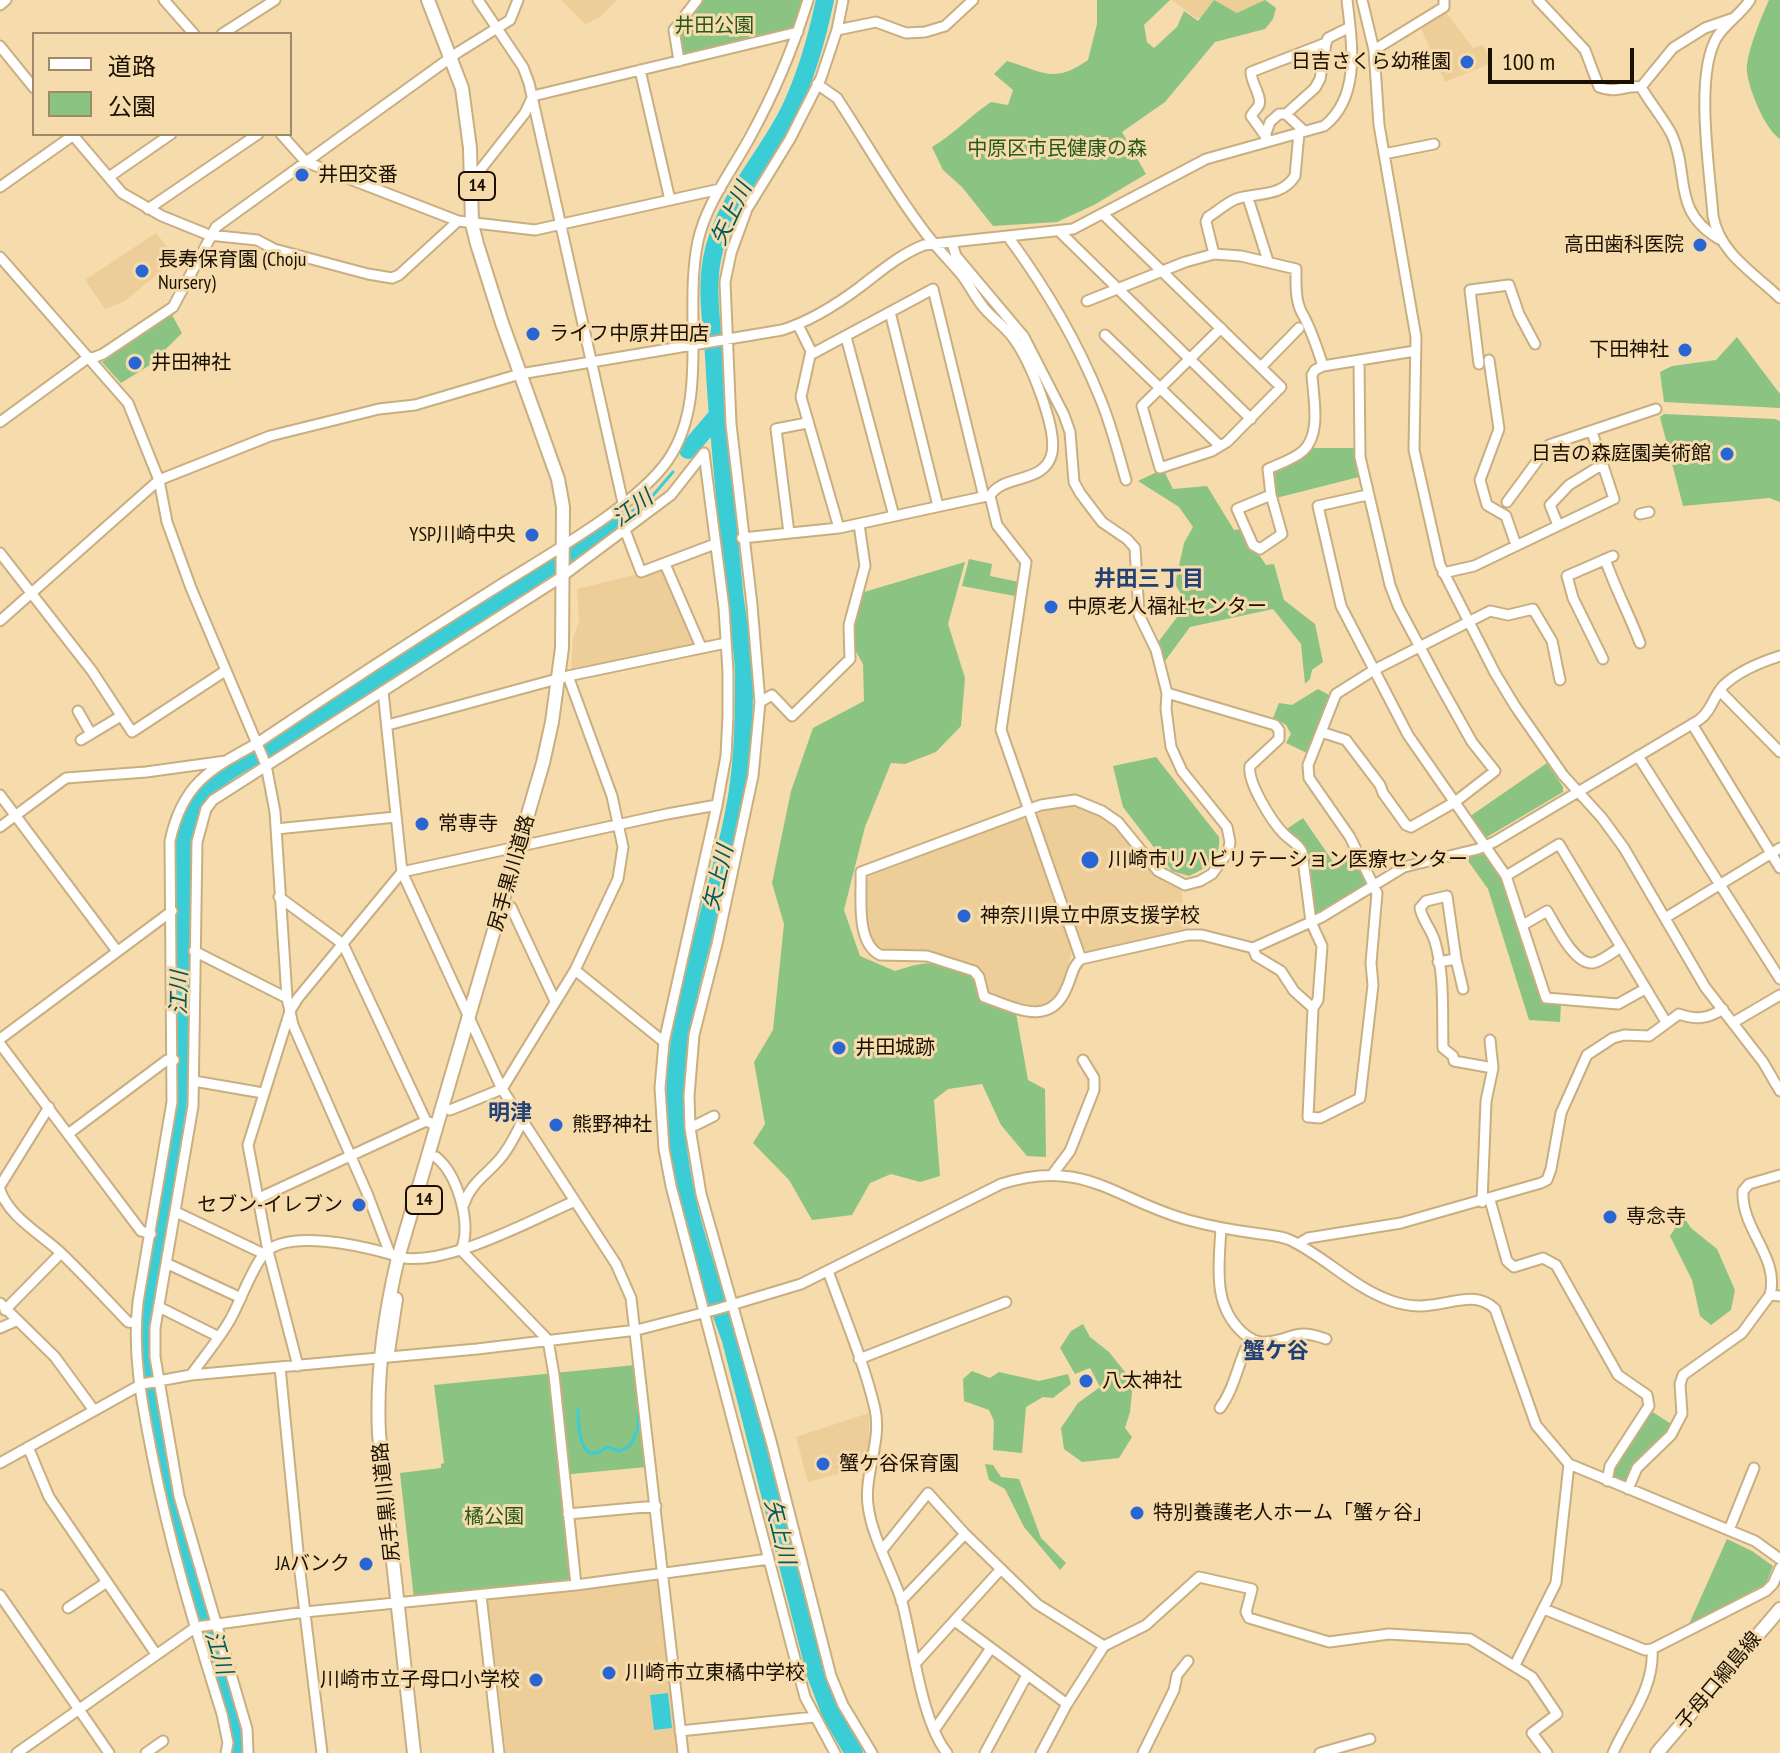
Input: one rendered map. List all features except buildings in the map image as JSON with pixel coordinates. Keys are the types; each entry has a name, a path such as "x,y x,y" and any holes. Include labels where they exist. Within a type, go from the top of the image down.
{"main road":[{"name":"尻手黒川道路","path":"398,1257 436,1157 471,1026 549,766 564,677 567,542 563,476 522,373 476,223 467,113 454,55 428,0"},
{"name":"尻手黒川道路","path":"434,0 473,113 476,223"},
{"name":"尻手黒川道路","path":"420,1753 379,1434 385,1313 432,1123 471,1026 511,907 524,846"},
{"name":"尻手黒川道路","path":"402,1604 414,1753"},
{"name":"子母口綱島線","path":"1657,1753 1780,1609"}],"street":[{"path":"0,5 6,0"},
{"path":"164,0 192,32"},
{"path":"225,32 275,0"},
{"path":"478,0 523,67 533,96 623,503"},
{"path":"0,422 90,358 103,354 173,307 216,227 454,55 513,17 518,0"},
{"path":"679,61 674,30 697,0"},
{"path":"226,1753 228,1743 222,1714 165,1524 140,1384 136,1323 172,1102 170,841 176,814 189,792 205,776 567,542 623,503 664,465 677,445 691,397 691,292 698,237 720,189 785,68 808,0"},
{"path":"843,0 837,30 817,84 790,139 747,209 731,253 725,282 724,341 760,702 753,776 694,1035 689,1096 690,1128 701,1194 771,1441 831,1676 843,1705 872,1753"},
{"path":"837,30 876,22 906,33 925,32 945,26 973,0"},
{"path":"2,615 159,480 293,429 383,408 415,405 522,373 763,335 798,325 841,301 907,252 935,244 1073,229 1206,159 1267,138 1324,126 1336,116 1347,97 1350,27 1347,0"},
{"path":"1362,0 1374,50 1384,154 1413,319 1414,450 1443,573 1515,706 1577,792 1602,818 1624,848 1705,987 1763,1062 1780,1091"},
{"path":"1374,50 1444,7 1444,0"},
{"path":"1538,0 1585,50 1599,87 1613,92 1641,87"},
{"path":"1719,239 1713,216 1706,68 1717,37 1750,0"},
{"path":"1641,87 1673,48 1705,28 1733,19"},
{"path":"1267,138 1275,116 1286,114 1315,88 1320,79 1328,38 1350,27"},
{"path":"533,96 798,32"},
{"path":"1267,138 1251,116 1259,107 1259,97 1251,82 1251,72 1326,43"},
{"path":"0,46 32,86"},
{"path":"640,70 670,200"},
{"path":"742,538 839,528 987,496 1000,486 1042,470 1053,451 1050,421 1041,394 1015,340 980,304 918,222 837,98 817,84"},
{"path":"1641,87 1672,136 1685,198 1705,231 1719,239 1737,260 1780,298"},
{"path":"477,174 525,113 533,96"},
{"path":"1286,114 1302,132"},
{"path":"1214,254 1206,222 1208,217 1237,199 1273,193 1291,182 1295,176 1302,132"},
{"path":"0,187 71,136"},
{"path":"76,136 122,193 148,209 209,235 257,240 274,249 368,274 392,278 399,275 458,221"},
{"path":"109,177 168,136"},
{"path":"148,209 255,136"},
{"path":"283,136 306,162 458,221 535,230 720,189"},
{"path":"1384,154 1434,144"},
{"path":"1248,198 1268,261"},
{"path":"1103,214 1163,273 1221,328 1281,387 1220,446 1160,468 1142,406 1221,328"},
{"path":"1060,232 1251,419"},
{"path":"1009,238 1077,347 1101,399 1126,480"},
{"path":"952,243 956,256 1024,337 1070,432 1074,482 1080,493 1102,522 1135,548 1139,615 1156,650 1167,693 1171,747 1182,771 1227,827 1230,842 1228,852 1212,874 1185,885 1158,871 1118,822 1088,804 1075,800 1041,805 861,872 865,939 870,949 880,955 927,956 974,971 979,977 984,997 1033,1013 1048,1010 1057,1003 1068,986 1074,965 1081,959 1188,935 1202,935 1253,948 1311,922 1404,867 1486,846 1708,714 1720,691 1737,676 1780,656"},
{"path":"1087,301 1185,262 1214,254 1268,261 1296,269 1296,288 1302,314 1308,322 1323,366"},
{"path":"0,257 128,403 159,480 173,539 271,782 290,1011 305,1055 398,1257"},
{"path":"1516,545 1506,516 1487,505 1480,480 1499,429 1470,290 1509,285 1519,314 1535,344"},
{"path":"810,355 933,289 987,496 997,525 1026,562 1001,730 1081,959"},
{"path":"890,312 938,506"},
{"path":"798,325 811,351 801,397 839,528"},
{"path":"1261,367 1299,328"},
{"path":"1105,335 1220,446"},
{"path":"846,337 894,516"},
{"path":"1271,495 1237,509 1253,545 1260,549 1282,534 1271,495 1268,469 1305,449 1314,430 1312,375 1315,370 1323,366 1415,351"},
{"path":"1321,732 1346,740 1406,825 1411,827 1455,802 1495,771 1472,742 1398,606 1390,585 1360,457 1359,361"},
{"path":"1507,502 1549,445 1656,409"},
{"path":"789,533 776,429 807,423"},
{"path":"1443,573 1474,566 1614,499 1592,432"},
{"path":"248,1753 247,1729 179,1496 157,1382 154,1342 193,1106 197,842 203,817 213,800 566,574 671,495 704,453 726,643 726,756 664,1042 660,1088 664,1149 671,1186 805,1697 835,1753"},
{"path":"1558,525 1550,505 1569,485 1603,464"},
{"path":"1367,495 1318,506 1341,606 1408,735 1506,876 1546,998 1618,1004 1645,989"},
{"path":"760,702 772,695 792,716 850,659 849,625 865,566 859,524"},
{"path":"625,530 641,572 715,544"},
{"path":"0,553 92,671 132,732 225,671"},
{"path":"1603,659 1573,598 1567,576 1609,558 1614,585 1627,607 1640,643"},
{"path":"665,564 701,647"},
{"path":"1167,693 1275,725 1279,730 1279,739 1250,766 1249,777 1278,826 1302,852 1311,922 1322,946 1318,1000 1313,1008 1308,1117 1320,1118 1360,1098 1373,985 1371,963 1377,893 1350,837 1309,778 1308,765 1336,694 1374,670 1490,611 1508,615 1533,609 1552,641 1560,680"},
{"path":"388,725 564,677 726,643"},
{"path":"450,1110 502,1089 575,970 618,879 623,847 610,787 564,677"},
{"path":"383,691 402,872 502,1089 625,1280 631,1298 683,1753"},
{"path":"1720,691 1780,752"},
{"path":"78,711 91,734"},
{"path":"81,740 121,716"},
{"path":"1692,724 1780,868"},
{"path":"1638,756 1780,979"},
{"path":"0,827 66,778 226,761"},
{"path":"0,795 117,951"},
{"path":"298,1366 266,1252 248,1145 290,1011 402,872 717,805"},
{"path":"276,829 396,817"},
{"path":"1506,876 1559,844 1666,1022"},
{"path":"1665,918 1780,848"},
{"path":"1463,989 1447,896 1426,901 1420,908 1436,944 1443,995 1443,1048 1453,1056 1454,1061 1493,1068"},
{"path":"259,1198 432,1123 343,944 279,897"},
{"path":"511,907 555,1001"},
{"path":"151,1234 141,1231 0,1042 172,911"},
{"path":"1523,925 1547,911 1575,955 1584,962 1594,963 1621,947"},
{"path":"1253,948 1256,956 1281,971 1294,991 1313,1008"},
{"path":"194,951 287,998"},
{"path":"1438,962 1456,959"},
{"path":"575,970 664,1042"},
{"path":"1734,1022 1780,995"},
{"path":"1298,1244 1308,1238 1401,1223 1520,1191 1547,1180 1561,1113 1587,1055 1601,1043 1624,1035 1649,1036 1679,1014 1692,1019 1713,1016 1723,1009"},
{"path":"1490,1040 1493,1068 1486,1101 1486,1201 1507,1261 1514,1267 1543,1258 1556,1265 1618,1375 1647,1395 1649,1406 1610,1466 1607,1481"},
{"path":"68,1134 167,1060 174,1060"},
{"path":"1052,1175 1070,1151 1094,1090 1094,1078 1083,1060"},
{"path":"194,1081 263,1093"},
{"path":"49,1107 0,1188 4,1202 61,1253 128,1322 136,1323"},
{"path":"690,1128 714,1116"},
{"path":"461,1250 465,1240 464,1204 468,1191 511,1145 522,1122"},
{"path":"436,1157 443,1162 464,1204"},
{"path":"0,1463 140,1384 191,1375 637,1330 704,1312 801,1284 1001,1184 1018,1178 1052,1175 1092,1180 1151,1207 1221,1228 1286,1238 1390,1301 1434,1305 1479,1299 1489,1303 1495,1309 1536,1425 1569,1464 1755,1541 1780,1559"},
{"path":"1628,1489 1637,1468 1671,1435 1682,1414 1680,1384 1683,1375 1742,1333 1775,1295 1775,1263 1744,1210 1743,1191 1749,1184 1780,1175"},
{"path":"191,1375 219,1337 266,1252 288,1242 351,1243 398,1257 439,1256 461,1250 575,1201"},
{"path":"176,1212 266,1252"},
{"path":"1221,1228 1219,1264 1222,1304 1236,1326 1250,1339 1266,1342 1303,1333 1326,1339"},
{"path":"461,1250 548,1340 576,1585"},
{"path":"61,1253 3,1307 55,1357 93,1409"},
{"path":"168,1264 241,1298"},
{"path":"828,1271 876,1418 873,1460 866,1489 868,1509 901,1601 915,1664 935,1729 947,1753"},
{"path":"859,1359 1006,1302"},
{"path":"161,1308 219,1337"},
{"path":"0,1328 16,1321"},
{"path":"1220,1408 1228,1396 1250,1339"},
{"path":"280,1367 322,1753"},
{"path":"28,1447 49,1497 156,1654"},
{"path":"1515,1665 1556,1583 1569,1464"},
{"path":"1729,1530 1754,1468"},
{"path":"883,1549 928,1493 1037,1604 1104,1646"},
{"path":"568,1514 656,1506"},
{"path":"901,1601 965,1534"},
{"path":"17,1753 196,1627 305,1612 576,1585 769,1559"},
{"path":"1544,1609 1645,1650 1652,1649 1766,1591 1780,1568"},
{"path":"915,1664 1001,1569"},
{"path":"1041,1753 1067,1704 1104,1646 1146,1625 1199,1577 1252,1589 1246,1612 1249,1618 1329,1642 1389,1634 1470,1639 1532,1677 1557,1714 1532,1733 1547,1753"},
{"path":"68,1608 107,1582"},
{"path":"0,1595 109,1753"},
{"path":"481,1595 499,1753"},
{"path":"956,1622 1067,1704"},
{"path":"935,1729 991,1648"},
{"path":"1613,1753 1644,1697 1653,1662 1652,1649"},
{"path":"1143,1753 1174,1690 1177,1675 1188,1661"},
{"path":"985,1753 1027,1675"},
{"path":"680,1731 814,1717"},
{"path":"1320,1753 1370,1739"},
{"path":"146,1753 163,1741"}],"shaded area":[{"path":"561,0 617,0 599,18 585,24"},
{"path":"1172,0 1267,0 1238,17 1196,18"},
{"path":"1444,10 1473,48 1483,45 1492,63 1445,82 1419,24"},
{"path":"156,233 177,259 123,302 105,309 85,280"},
{"path":"664,570 696,642 692,648 575,672 571,669 573,639 579,621 577,589"},
{"path":"1064,805 1087,808 1111,820 1160,879 1181,888 1188,929 1090,952 1083,949 1036,819 1040,809"},
{"name":"神奈川県立中原支援学校","path":"1022,818 1027,822 1072,949 1063,985 1049,1005 1034,1010 987,995 977,971 882,951 868,940 865,883 870,876"},
{"path":"869,1413 869,1453 853,1470 808,1482 796,1437"},
{"path":"658,1580 678,1753 506,1753 488,1598"}],"green space":[{"name":"井田公園","path":"702,0 802,0 794,31 682,55 678,31"},
{"name":"中原区市民健康の森","path":"1097,0 1170,0 1144,25 1147,42 1154,48 1177,27 1184,11 1198,21 1214,0 1237,13 1265,0 1276,8 1273,19 1265,29 1215,42 1165,102 1122,132 1146,174 1094,205 1057,222 993,226 962,187 943,170 932,147 991,102 1008,105 1013,90 994,74 1007,61 1039,72 1056,74 1076,68 1088,60 1097,24"},
{"path":"1769,0 1780,0 1780,139 1759,108 1747,72 1751,46"},
{"path":"172,315 182,333 150,365 121,383 102,362"},
{"path":"1737,337 1780,394 1780,408 1664,402 1660,372 1672,366 1716,360"},
{"path":"1664,414 1780,421 1780,502 1769,498 1683,506 1660,417"},
{"path":"1312,448 1355,448 1359,477 1276,498 1275,471 1298,460"},
{"path":"1163,469 1173,489 1207,486 1234,530 1242,529 1266,565 1274,564 1284,600 1315,624 1323,662 1312,670 1305,684 1301,644 1273,609 1190,627 1165,661 1159,641 1187,604 1175,584 1184,543 1193,527 1179,507 1138,481"},
{"path":"969,559 992,564 990,576 1019,582 1015,596 962,586"},
{"path":"965,562 948,624 965,678 961,726 936,752 905,764 891,763 865,827 844,910 860,956 895,971 927,963 951,968 973,977 978,996 983,1002 1016,1013 1028,1080 1045,1089 1046,1157 1027,1156 1001,1125 982,1084 948,1089 934,1100 940,1176 920,1182 891,1174 870,1183 852,1215 812,1220 789,1180 753,1143 765,1124 754,1062 773,1030 784,924 772,883 791,791 813,728 864,701 863,664 850,641 864,592"},
{"path":"1318,689 1329,695 1307,753 1286,743 1291,734 1286,725 1273,718 1279,703 1292,705"},
{"path":"1156,757 1219,837 1218,851 1212,861 1189,876 1172,871 1123,807 1113,766"},
{"path":"1547,763 1563,787 1563,792 1487,837 1483,836 1469,817"},
{"path":"1303,818 1336,866 1355,854 1368,880 1367,885 1318,914 1312,911 1304,847 1298,838 1285,830"},
{"path":"1485,854 1504,881 1541,1002 1561,1004 1560,1022 1529,1020 1488,889 1466,858"},
{"path":"1683,1216 1691,1228 1717,1249 1735,1290 1731,1310 1711,1325 1700,1316 1692,1280 1670,1236"},
{"path":"1083,1324 1090,1337 1109,1352 1133,1382 1125,1428 1132,1437 1119,1458 1082,1462 1064,1449 1061,1428 1078,1403 1100,1387 1090,1368 1075,1374 1060,1348 1071,1331"},
{"name":"橘公園","path":"635,1365 646,1467 561,1475 572,1579 414,1599 400,1473 441,1468 444,1463 434,1385"},
{"path":"972,1371 990,1378 999,1372 1039,1381 1068,1374 1071,1384 1053,1398 1043,1397 1026,1407 1022,1453 993,1450 994,1421 989,1410 964,1401 963,1379"},
{"path":"1651,1411 1673,1425 1623,1484 1612,1479 1614,1469"},
{"path":"985,1464 993,1465 1001,1477 1019,1479 1041,1538 1066,1563 1060,1570 1024,1527 1005,1489 989,1480"},
{"path":"1727,1539 1773,1566 1766,1584 1689,1624"}],"water":[{"path":"668,1693 672,1728 654,1730 650,1695"}],"waterway":[{"name":"矢上川","path":"825,0 795,99 725,219 710,271 720,445 743,658 743,731 734,813 685,1010 675,1110 682,1178 690,1211 731,1340 816,1675 831,1714 854,1753"},
{"name":"江川","path":"688,450 717,416"},
{"name":"江川","path":"618,521 649,500 673,472"},
{"name":"江川","path":"239,1753 238,1719 165,1482 165,1463 144,1345 178,1101 183,850 191,813 198,799 222,776 297,734 618,521"},
{"path":"578,1410 582,1443 591,1453 607,1447 619,1451 630,1446 638,1428 638,1414"}],"place":[{"name":"日吉さくら幼稚園","path":"1467,62"},
{"name":"井田交番","path":"302,175"},
{"name":"高田歯科医院","path":"1700,245"},
{"name":"長寿保育園 (Choju Nursery)","path":"142,271"},
{"name":"ライフ中原井田店","path":"533,334"},
{"name":"下田神社","path":"1685,350"},
{"name":"井田神社","path":"135,363"},
{"name":"日吉の森庭園美術館","path":"1727,454"},
{"name":"YSP川崎中央","path":"532,535"},
{"name":"中原老人福祉センター","path":"1051,607"},
{"name":"常専寺","path":"422,824"},
{"name":"川崎市リハビリテーション医療センター","path":"1090,860"},
{"name":"神奈川県立中原支援学校","path":"964,916"},
{"name":"井田城跡","path":"839,1048"},
{"name":"熊野神社","path":"556,1125"},
{"name":"セブン-イレブン","path":"359,1205"},
{"name":"専念寺","path":"1610,1217"},
{"name":"八太神社","path":"1086,1381"},
{"name":"蟹ケ谷保育園","path":"823,1464"},
{"name":"特別養護老人ホーム「蟹ヶ谷」","path":"1137,1513"},
{"name":"JAバンク","path":"366,1564"},
{"name":"川崎市立東橘中学校","path":"609,1673"},
{"name":"川崎市立子母口小学校","path":"536,1680"}],"district":[{"name":"井田三丁目","path":"1149,580"},
{"name":"明津","path":"510,1114"},
{"name":"蟹ケ谷","path":"1276,1352"}]}
